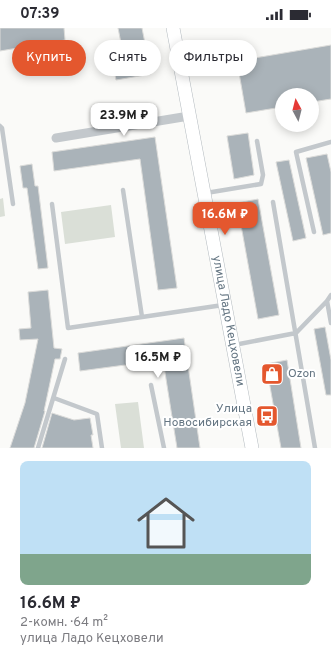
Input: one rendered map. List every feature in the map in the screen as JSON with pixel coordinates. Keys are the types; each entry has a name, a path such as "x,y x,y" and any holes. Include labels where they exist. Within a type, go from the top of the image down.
{"main road":[{"name":"улица Ладо Кецховели","path":"173,28 252,448"}],"street":[{"path":"56,138 189,116"}],"lane":[{"path":"0,126 2,128 13,204"},
{"path":"204,193 261,184 263,175 257,141"},
{"path":"314,232 296,152 331,142"},
{"path":"123,190 142,317"},
{"path":"272,202 315,448"},
{"path":"52,204 68,328 225,305"},
{"path":"232,345 296,334 331,295"},
{"path":"327,301 331,323"},
{"path":"38,448 65,359"},
{"path":"151,384 164,448"},
{"path":"54,398 97,414 102,448"}],"shaded area":[{"path":"3,198 5,216 0,217 0,199"},
{"path":"111,205 115,237 65,244 61,212"},
{"path":"138,402 144,448 121,448 115,404"}],"building":[{"path":"0,28 64,28 65,40 12,40 12,49 0,51"},
{"path":"118,28 142,28 144,40 120,40"},
{"path":"331,45 331,99 319,101 319,88 275,88 275,108 246,113 240,76 257,76 257,58"},
{"path":"115,76 139,76 116,80"},
{"path":"248,133 254,175 234,179 227,136"},
{"path":"155,137 177,288 158,290 140,159 54,171 52,152"},
{"path":"327,154 331,172 331,233 323,235 306,158"},
{"path":"289,160 306,238 293,241 276,162"},
{"path":"32,164 35,186 38,186 48,268 38,269 27,188 23,188 20,166"},
{"path":"258,199 279,315 258,319 237,203"},
{"path":"48,290 54,348 62,349 60,359 55,359 45,411 34,448 10,448 25,403 38,339 20,340 19,329 31,328 28,292"},
{"path":"325,327 331,360 331,395 326,395 314,329"},
{"path":"184,338 200,448 177,448 163,360 80,371 78,353"},
{"path":"287,360 301,448 281,448 266,364"},
{"path":"52,413 74,420 90,418 93,435 91,435 93,448 42,448"}],"place":[{"name":"Ozon","path":"272,374"},
{"name":"Улица Новосибирская","path":"267,416"}]}
